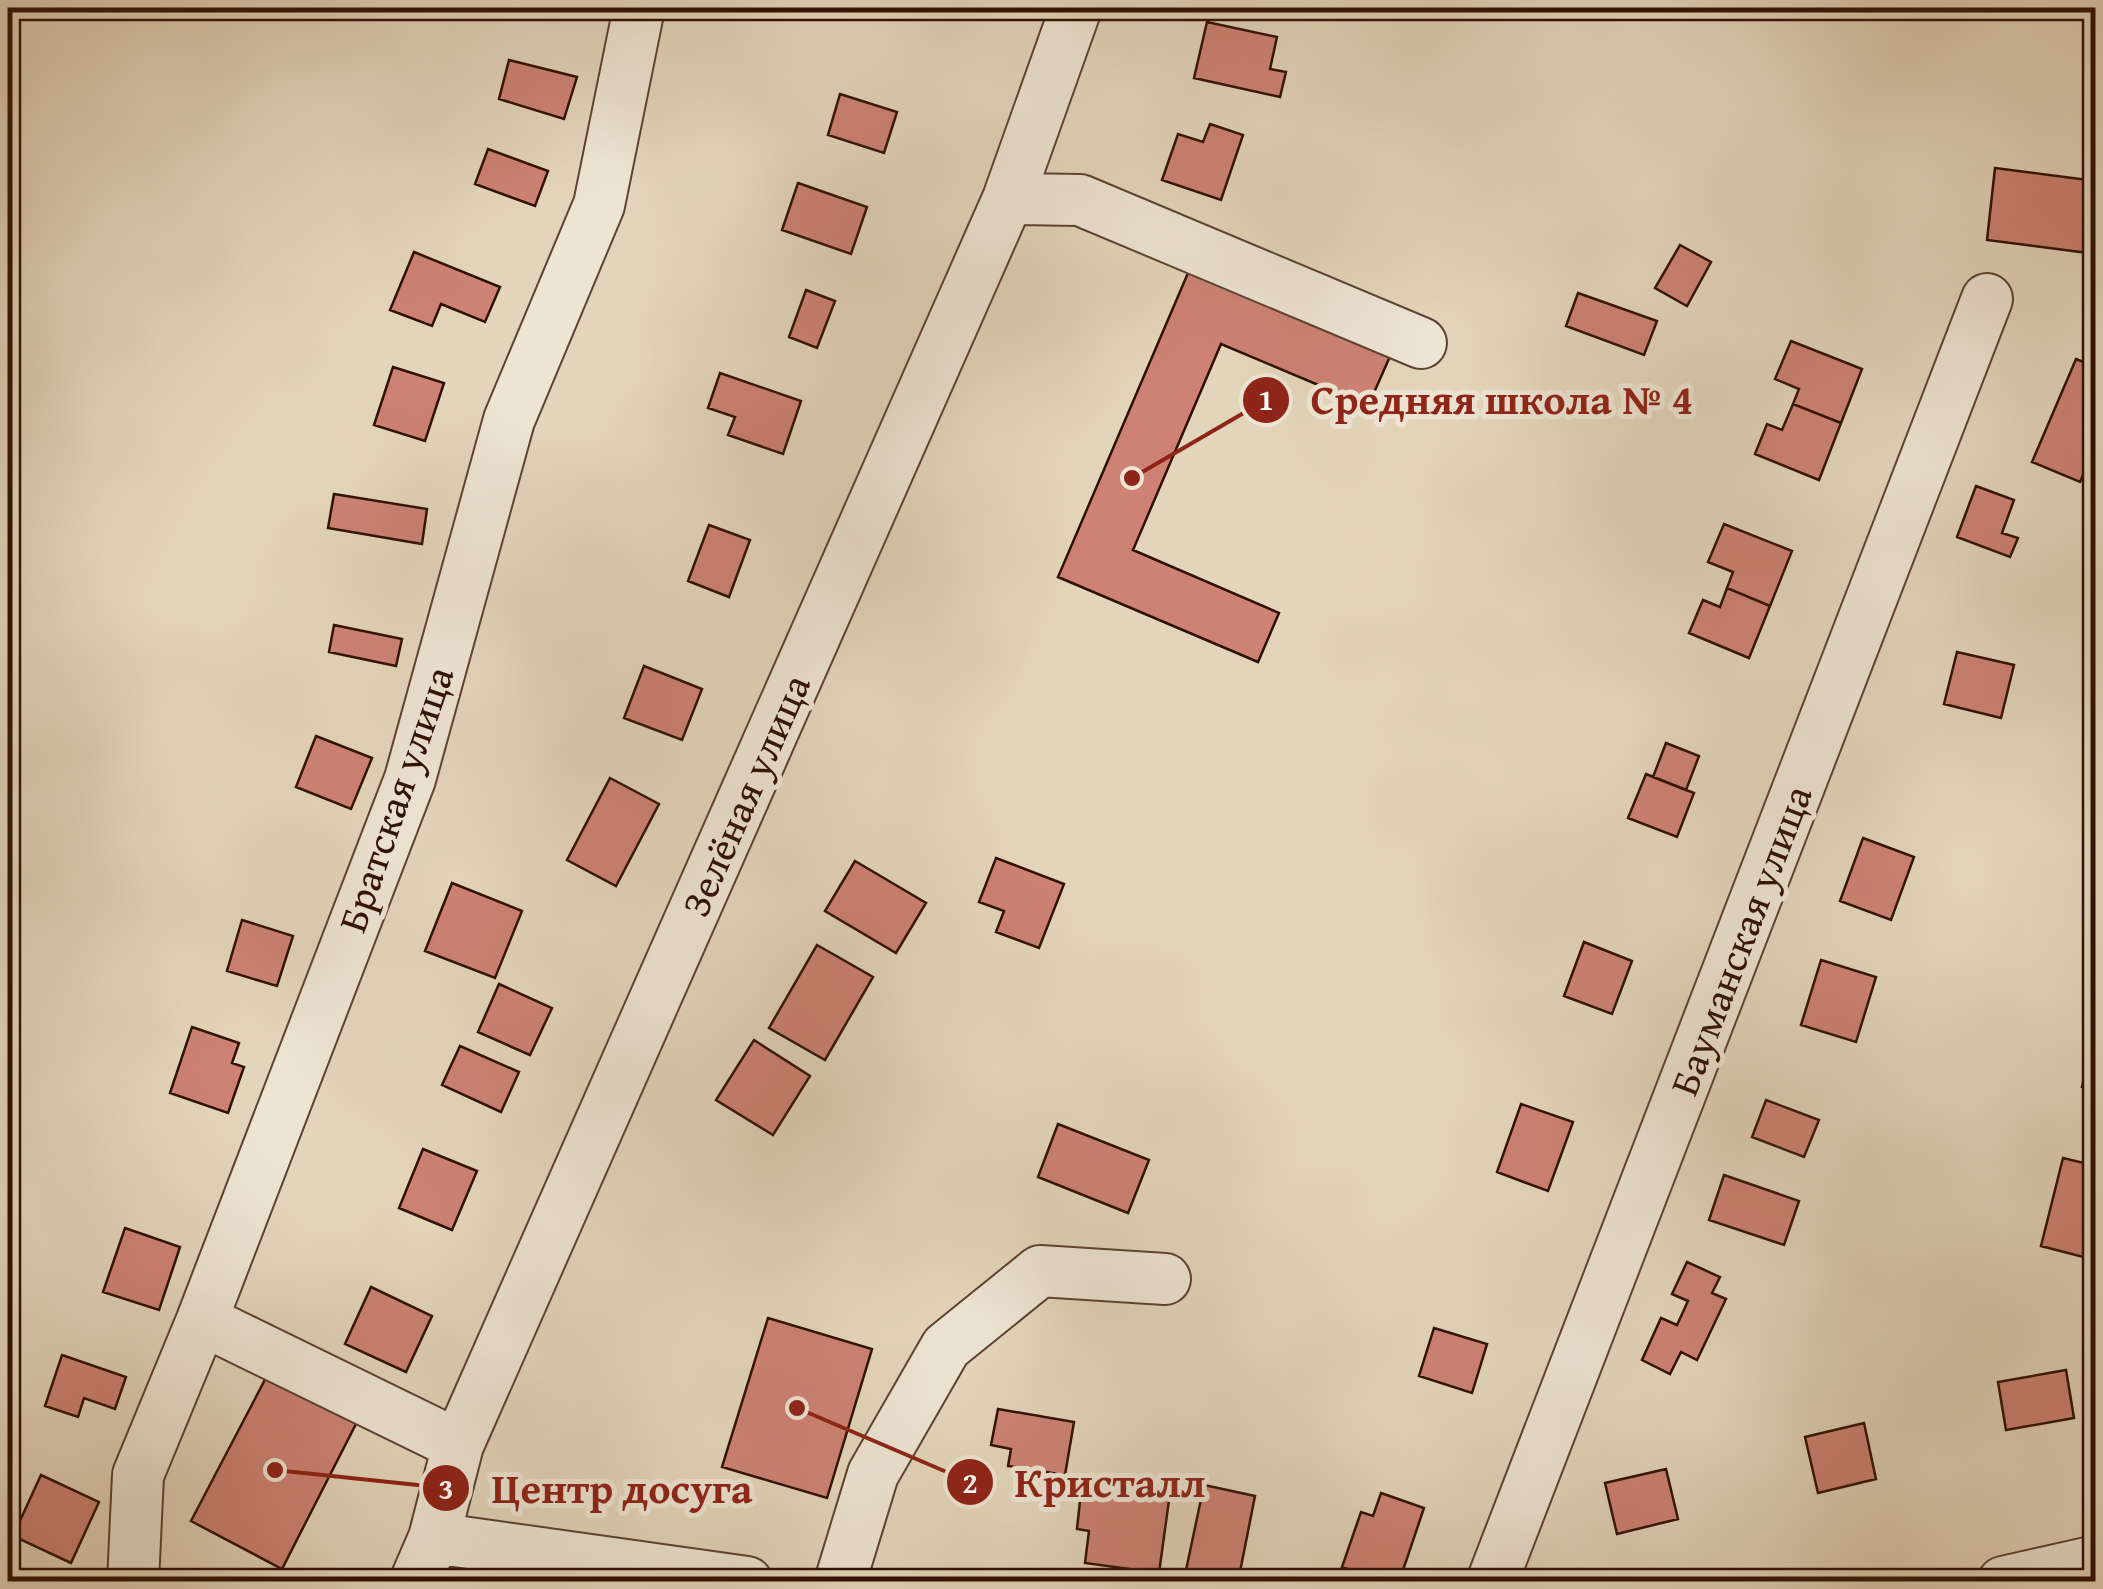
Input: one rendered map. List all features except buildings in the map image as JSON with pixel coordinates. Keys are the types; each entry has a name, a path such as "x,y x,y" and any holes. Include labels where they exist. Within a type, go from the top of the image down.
{"street":[{"name":"Братская улица","path":"133,1582 138,1476 410,779 510,420 598,205 639,8"},
{"name":"Зелёная улица","path":"424,1560 458,1445 1008,199 1062,16"},
{"path":"1008,199 1080,200 1421,343"},
{"name":"Бауманская улица","path":"1492,1582 1987,298"},
{"path":"840,1582 872,1474 946,1347 1040,1271 1166,1280"},
{"path":"202,1320 458,1445"},
{"path":"424,1560 747,1582"},
{"path":"2002,1582 2096,1560"}],"place":[{"name":"Средняя школа № 4","path":"1132,478"},
{"name":"Кристалл","path":"797,1408"},
{"name":"Центр досуга","path":"275,1470"}]}
